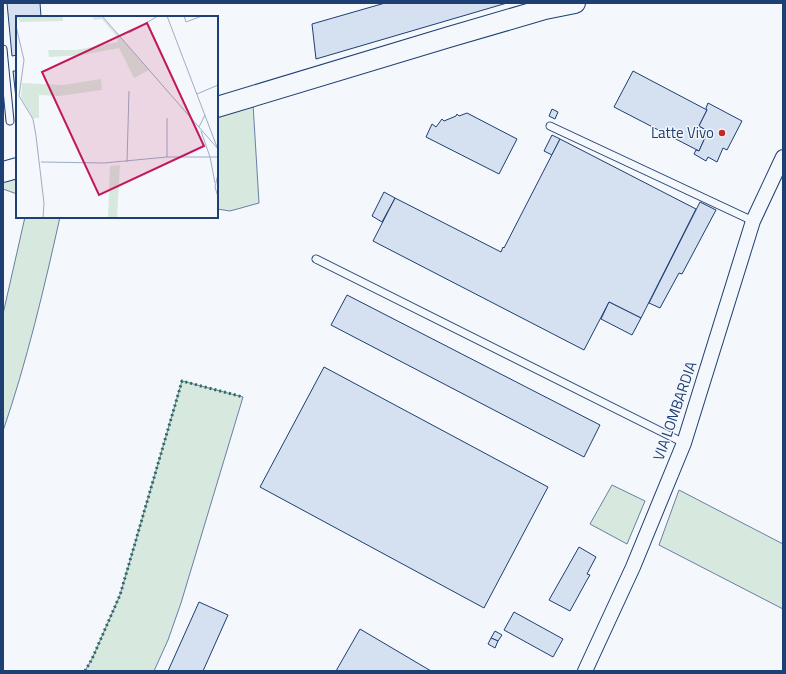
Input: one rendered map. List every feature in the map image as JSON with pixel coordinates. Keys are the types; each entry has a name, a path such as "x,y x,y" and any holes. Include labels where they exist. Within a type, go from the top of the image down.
{"main road":[{"path":"218,107 486,26 546,9 575,3"},
{"path":"3,172 16,168"}],"street":[{"name":"VIA LOMBARDIA","path":"585,671 633,567 684,443 754,221 783,157"}],"lane":[{"path":"3,49 10,121"},
{"path":"550,126 754,221"},
{"path":"316,259 684,443"}],"shaded area":[{"path":"253,104 259,203 230,211 218,209 218,115"},
{"path":"16,175 16,194 3,189 3,179"},
{"path":"25,218 60,218 48,271 20,378 3,431 3,314"},
{"path":"182,381 243,397 181,603 168,640 154,671 85,671 92,659 120,595"},
{"path":"612,485 645,501 627,544 590,524"},
{"path":"679,490 783,544 783,609 659,545"}],"building":[{"path":"7,3 40,3 41,16 16,16 16,55 12,56"},
{"path":"385,3 507,3 316,59 312,24"},
{"path":"13,71 16,71 16,98"},
{"path":"633,71 707,110 699,126 708,131 699,151 614,107"},
{"name":"Latte Vivo","path":"708,103 742,121 727,150 723,148 717,162 708,157 706,161 694,154 696,150 699,151 708,131 699,126 707,110 706,108"},
{"path":"552,109 558,112 555,119 549,116"},
{"path":"467,113 517,139 499,174 426,137 432,124 436,127 442,119 444,121 456,116 457,114 459,116"},
{"path":"552,135 560,139 552,155 544,151"},
{"path":"560,139 696,209 641,318 609,302 584,350 373,241 395,198 501,252"},
{"path":"384,192 395,198 382,222 372,216"},
{"path":"700,202 716,210 682,274 679,273 660,308 649,303"},
{"path":"347,295 600,425 584,457 331,325"},
{"path":"609,302 641,318 632,335 601,319"},
{"path":"324,367 548,487 484,608 260,487"},
{"path":"579,547 596,557 587,574 590,575 570,611 549,600"},
{"path":"199,602 228,615 203,671 168,671"},
{"path":"514,612 563,639 553,657 504,630"},
{"path":"360,629 431,671 336,671"},
{"path":"495,631 502,635 498,641 491,638"},
{"path":"491,638 498,641 495,648 488,644"}],"hedge":[{"path":"85,671 92,659 120,595 182,381 243,397"}],"place":[{"name":"Latte Vivo","path":"722,133"}]}
